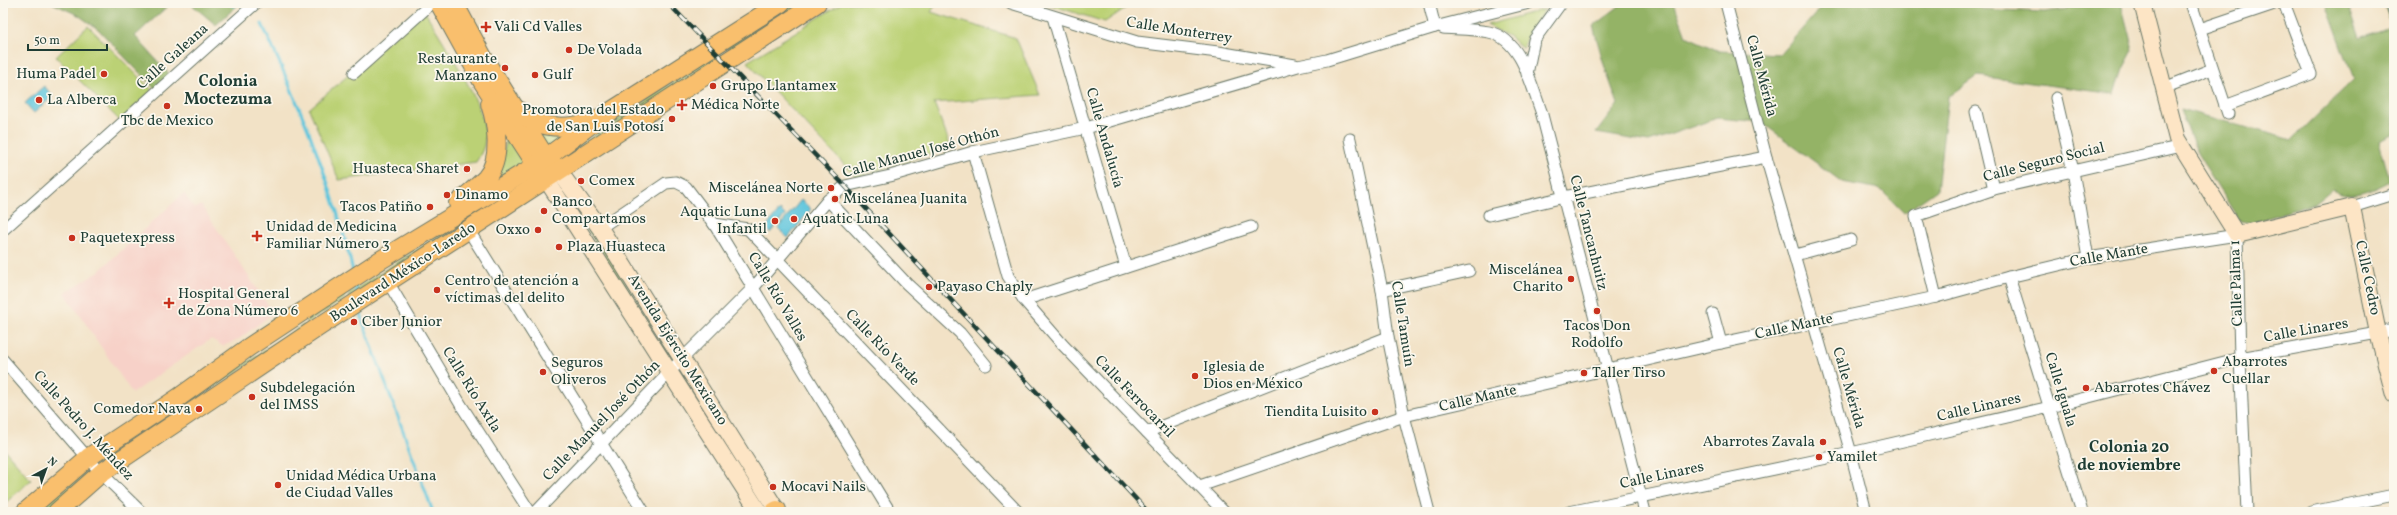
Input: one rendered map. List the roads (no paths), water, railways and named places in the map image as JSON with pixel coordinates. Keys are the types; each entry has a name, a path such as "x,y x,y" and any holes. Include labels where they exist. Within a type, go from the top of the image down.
{"main road":[{"path":"439,3 482,81 546,168"},
{"path":"454,3 546,168"},
{"name":"Boulevard México-Laredo","path":"57,512 101,473 328,321 469,231 546,168 594,122 781,3"},
{"name":"Boulevard México-Laredo","path":"25,512 89,457 178,398 249,347 342,287 379,261 546,168 817,3"},
{"name":"Calle Palma 1","path":"2142,3 2177,139 2237,235"},
{"path":"422,236 487,177 497,140 496,122 482,81"},
{"path":"509,102 524,116 538,124 565,128 594,122"},
{"name":"Avenida Ejército Mexicano","path":"546,168 600,228 682,359 772,512"},
{"name":"Avenida Ejército Mexicano","path":"546,168 671,372 772,512"},
{"name":"Calle Mante","path":"2237,235 2352,207"},
{"name":"Calle Cedro","path":"2352,207 2378,333 2394,396"}],"street":[{"name":"Calle Galeana","path":"3,230 256,3"},
{"path":"354,73 432,3"},
{"name":"Calle Monterrey","path":"1011,3 1137,42 1218,52 1298,66"},
{"path":"1429,3 1435,27"},
{"name":"Calle Manuel José Othón","path":"536,512 682,359 754,288 828,200 845,186 890,176 973,152 1086,128 1298,66 1327,60 1435,27 1529,3"},
{"path":"1528,74 1534,40 1561,3"},
{"name":"Calle Mérida","path":"1726,3 1766,157 1851,453 1866,512"},
{"path":"2191,3 2226,110 2311,74 2284,3"},
{"path":"2200,29 2277,3"},
{"path":"2391,3 2394,11"},
{"name":"Calle Andalucía","path":"1053,17 1126,268"},
{"name":"Calle Tancanhuitz","path":"1435,27 1490,32 1511,42 1528,74 1541,111 1564,197 1645,512"},
{"path":"2164,88 2212,69"},
{"path":"2056,98 2073,171 2088,258"},
{"path":"1976,112 1994,189"},
{"name":"Calle Tamuín","path":"1350,139 1382,290 1388,337 1404,416 1429,512"},
{"name":"Calle Seguro Social","path":"1936,297 1916,216 1994,189 2182,146"},
{"name":"Calle Ferrocarril","path":"973,152 1008,276 1024,300 1063,345 1224,512"},
{"path":"1489,215 1564,197 1766,157"},
{"name":"Calle Río Valles","path":"600,228 666,183 676,182 686,187 714,224 890,512"},
{"name":"Calle Mante","path":"2352,207 2394,194"},
{"path":"828,200 907,284 960,333 986,365"},
{"name":"Calle Río Verde","path":"714,224 748,229 1018,512"},
{"path":"1024,300 1126,268 1250,226"},
{"path":"469,231 644,512"},
{"name":"Calle Mante","path":"1200,486 1404,416 1721,343 1936,297 2009,276 2088,258 2237,235"},
{"name":"Calle Palma 1","path":"2237,235 2240,358 2247,512"},
{"path":"1795,255 1851,240"},
{"path":"1382,290 1469,271"},
{"name":"Calle Iguala","path":"2009,276 2082,512"},
{"name":"Calle Río Axtla","path":"385,284 530,512"},
{"path":"1713,314 1721,343"},
{"name":"Calle Linares","path":"1569,512 1851,453 2050,407 2240,358 2394,330"},
{"path":"1147,432 1388,337"},
{"name":"Calle Pedro J. Méndez","path":"3,360 89,457 101,473 141,512"},
{"path":"2311,512 2394,495"}],"water":[{"name":"La Alberca","path":"44,86 53,96 34,113 25,103"},
{"name":"Aquatic Luna","path":"801,200 811,209 788,238 778,228"},
{"name":"Aquatic Luna Infantil","path":"780,210 785,215 770,233 765,228"}],"waterway":[{"path":"229,3 234,6"},
{"path":"262,24 302,115 326,177 353,272"},
{"path":"355,283 357,295"},
{"path":"360,307 363,322 433,512"}],"railway":[{"path":"668,3 845,186 1148,512"}],"place":[{"name":"Vali Cd Valles","path":"486,27"},
{"name":"De Volada","path":"569,50"},
{"name":"Restaurante Manzano","path":"505,68"},
{"name":"Huma Padel","path":"104,74"},
{"name":"Gulf","path":"535,75"},
{"name":"Grupo Llantamex","path":"713,86"},
{"name":"La Alberca","path":"39,100"},
{"name":"Médica Norte","path":"682,105"},
{"name":"Tbc de Mexico","path":"167,106"},
{"name":"Promotora del Estado de San Luis Potosí","path":"672,119"},
{"name":"Huasteca Sharet","path":"467,169"},
{"name":"Comex","path":"581,181"},
{"name":"Miscelánea Norte","path":"831,188"},
{"name":"Dinamo","path":"447,195"},
{"name":"Miscelánea Juanita","path":"835,199"},
{"name":"Tacos Patiño","path":"430,207"},
{"name":"Banco Compartamos","path":"544,211"},
{"name":"Aquatic Luna","path":"794,219"},
{"name":"Aquatic Luna Infantil","path":"775,221"},
{"name":"Oxxo","path":"538,230"},
{"name":"Unidad de Medicina Familiar Número 3","path":"257,236"},
{"name":"Paquetexpress","path":"72,238"},
{"name":"Plaza Huasteca","path":"559,247"},
{"name":"Miscelánea Charito","path":"1571,279"},
{"name":"Payaso Chaply","path":"929,287"},
{"name":"Centro de atención a víctimas del delito","path":"437,290"},
{"name":"Hospital General de Zona Número 6","path":"169,303"},
{"name":"Tacos Don Rodolfo","path":"1597,311"},
{"name":"Ciber Junior","path":"354,322"},
{"name":"Abarrotes Cuellar","path":"2214,371"},
{"name":"Seguros Oliveros","path":"543,372"},
{"name":"Taller Tirso","path":"1584,373"},
{"name":"Iglesia de Dios en México","path":"1195,376"},
{"name":"Abarrotes Chávez","path":"2086,388"},
{"name":"Subdelegación del IMSS","path":"252,397"},
{"name":"Comedor Nava","path":"199,409"},
{"name":"Tiendita Luisito","path":"1375,412"},
{"name":"Abarrotes Zavala","path":"1823,442"},
{"name":"Yamilet","path":"1819,457"},
{"name":"Unidad Médica Urbana de Ciudad Valles","path":"278,485"},
{"name":"Mocavi Nails","path":"773,487"}],"district":[{"name":"Colonia Moctezuma","path":"228,91"},
{"name":"Colonia 20 de noviembre","path":"2129,457"}]}
